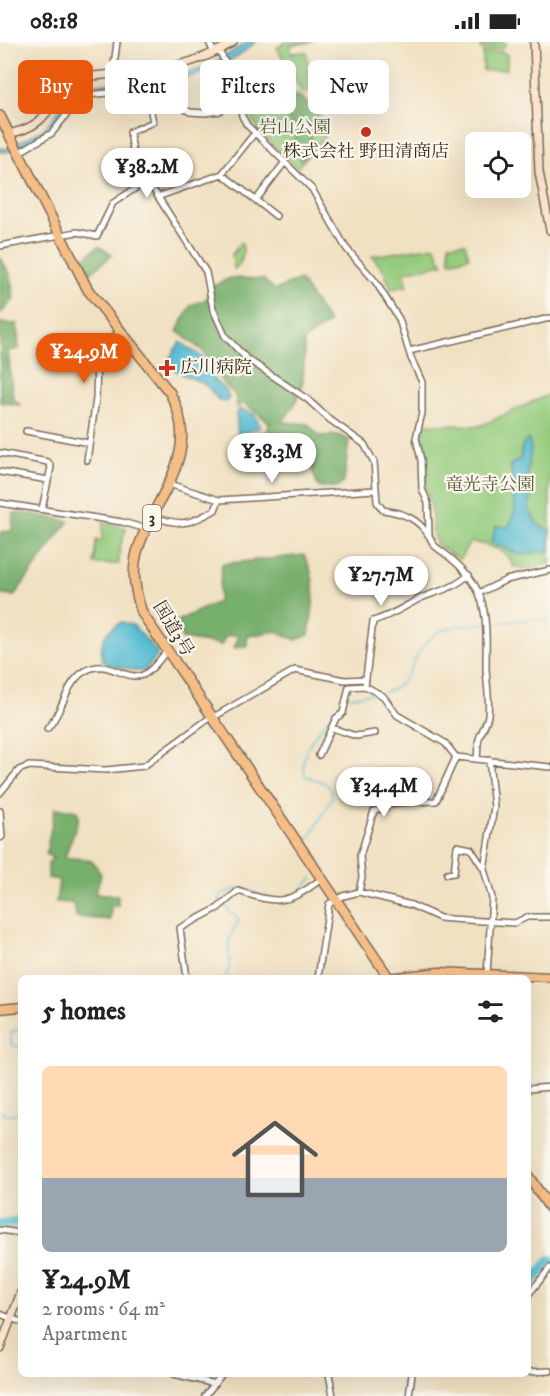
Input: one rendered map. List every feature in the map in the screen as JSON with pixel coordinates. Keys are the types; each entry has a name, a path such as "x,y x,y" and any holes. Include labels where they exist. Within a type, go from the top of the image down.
{"highway":[{"name":"国道3号","path":"0,116 7,137 18,152 58,236 88,290 170,393 177,406 182,443 177,467 137,550 134,590 142,613 166,652 386,975"},
{"path":"531,1180 550,1208"}],"main road":[{"path":"414,975 440,972 508,975"},
{"path":"531,976 550,977"},
{"path":"0,1009 18,1007"}],"street":[{"path":"115,60 117,42"},
{"path":"209,42 223,60"},
{"path":"188,63 218,53 233,42"},
{"path":"534,42 538,166 550,230"},
{"path":"7,137 29,128 40,120 73,81 84,77 105,76"},
{"path":"18,152 52,133 80,99 105,91"},
{"path":"143,186 135,165 130,132 153,122 151,114"},
{"path":"242,114 254,134 312,189 346,248 375,281 399,319 422,382 422,413 416,438 421,460 422,489 428,503 429,535"},
{"path":"160,196 222,174 254,134"},
{"path":"256,200 285,162"},
{"path":"222,174 276,216"},
{"path":"0,246 77,232 96,236 113,203 131,189 143,186 153,189 160,196 206,272 213,309 225,336 246,358 307,399 328,419 364,444 374,462 377,502 383,510 413,518 429,535 434,546 447,553 469,574 481,592 487,632 486,668 490,697 488,718 479,739 477,759"},
{"path":"409,351 550,318"},
{"path":"87,460 96,399 97,358 104,343 120,332"},
{"path":"26,431 89,442"},
{"path":"0,453 48,462 51,467 42,508"},
{"path":"0,472 48,480"},
{"path":"169,484 219,500 375,490"},
{"path":"153,517 179,525 192,522 215,510 219,500"},
{"path":"0,503 42,508 147,529"},
{"path":"481,592 506,580 550,570"},
{"path":"365,686 373,621 389,616 424,597 442,593 469,574"},
{"path":"48,729 57,717 67,694 82,673 102,666 137,676 145,674 166,652"},
{"path":"0,793 19,770 29,766 106,770 144,766 212,717 295,670 345,680 366,679"},
{"path":"319,755 332,728 343,713 349,687 365,686 383,696 397,716 445,742 456,757 550,767"},
{"path":"332,728 356,736 375,733"},
{"path":"359,892 362,877 360,856 374,811 396,803 436,801 456,757"},
{"path":"484,869 494,807 489,760"},
{"path":"0,811 2,837 0,838"},
{"path":"447,874 454,873 458,846 471,849 484,869 492,898 487,974"},
{"path":"187,975 180,928 223,903 238,891 267,901 282,902 306,891 321,879"},
{"path":"318,975 329,904 359,892 411,905 440,918 515,923 527,917 550,917"},
{"path":"531,1089 550,1087"},
{"path":"0,1230 18,1233"},
{"path":"531,1291 550,1268"},
{"path":"0,1348 18,1300"},
{"path":"0,1314 18,1321"},
{"path":"531,1372 550,1371"},
{"path":"186,1377 215,1384"},
{"path":"205,1396 220,1377"},
{"path":"330,1377 333,1396"},
{"path":"409,1396 412,1377"}],"green space":[{"path":"285,42 312,42 291,45 291,53 307,52 308,92 302,93 296,82 296,60 284,60 277,48"},
{"path":"479,42 505,42 506,44 502,49 481,50"},
{"path":"502,52 507,55 507,69 483,71 483,53"},
{"name":"岩山公園","path":"296,94 308,103 308,114 321,115 325,136 297,168 254,122 250,114 296,114"},
{"path":"296,97 308,104 308,114 316,114 318,118 308,152 301,160 296,146 295,138 298,131 296,125 288,121 288,114 296,114"},
{"path":"240,243 243,247 242,258 234,269 232,255"},
{"path":"465,243 469,257 450,262 449,244"},
{"path":"99,246 112,255 89,274 80,261"},
{"path":"435,246 443,264 404,272 407,286 391,289 384,271 372,256"},
{"path":"0,257 10,274 14,299 0,314"},
{"path":"230,278 263,279 275,290 300,280 329,323 304,340 304,364 300,393 282,422 308,424 319,436 338,435 349,440 344,482 338,487 318,487 305,449 289,449 284,437 239,442 233,453 230,451 239,439 266,432 270,423 243,403 237,407 235,395 220,379 204,352 177,331 191,305 205,300 213,286"},
{"path":"0,323 17,324 19,349 8,351 13,399 21,405 0,402"},
{"name":"竜光寺公園","path":"550,394 550,564 527,569 513,566 511,560 502,551 470,542 459,560 437,544 433,535 431,505 424,483 427,479 423,444 420,444 422,424 480,426"},
{"path":"13,513 69,521 14,596 0,595 0,532 12,531"},
{"path":"103,522 126,528 120,547 119,564 94,564 96,540 102,541"},
{"path":"304,555 309,565 313,584 309,635 296,640 276,631 247,636 247,646 234,648 239,635 226,636 221,645 182,639 177,621 218,602 222,564"},
{"path":"55,808 77,811 79,817 65,857 87,859 94,863 101,875 95,894 118,896 118,906 111,906 110,920 76,917 75,907 71,903 56,902 59,880 48,878 48,863 53,858 46,854"}],"water":[{"path":"248,42 256,42 231,60 219,60"},
{"path":"200,69 200,74 188,77 189,73"},
{"path":"55,114 62,114 56,124 52,123 35,139 22,147 0,152 0,148 6,149 44,129"},
{"path":"180,342 202,357 215,381 226,390 229,398 227,402 219,401 206,386 174,368 170,357"},
{"path":"240,409 254,414 261,427 238,435 236,413"},
{"path":"528,439 531,450 528,480 532,496 528,507 537,524 550,531 550,551 520,555 491,542 496,526 508,527 513,518 515,504 509,491 513,483 510,465 520,459 522,446"},
{"path":"122,622 134,626 157,652 157,656 143,672 110,665 103,661 101,649 104,638 111,629"}],"waterway":[{"path":"488,624 529,619 550,620"},
{"path":"382,692 400,684 419,651 433,636 451,628 484,624"},
{"path":"349,697 374,693"},
{"path":"322,867 307,842 332,798 331,792 327,784 305,775 303,765 309,745 329,717 344,703"},
{"path":"301,890 312,878"},
{"path":"222,902 218,898 237,889 268,897"},
{"path":"225,906 239,921 230,938 226,975"},
{"path":"18,1030 11,1032 11,1045 18,1047"},
{"path":"0,1112 7,1115 18,1113"},
{"path":"0,1224 18,1222"},
{"path":"531,1282 550,1260"}],"place":[{"name":"株式会社 野田清商店","path":"366,132"},
{"name":"広川病院","path":"167,368"}]}
